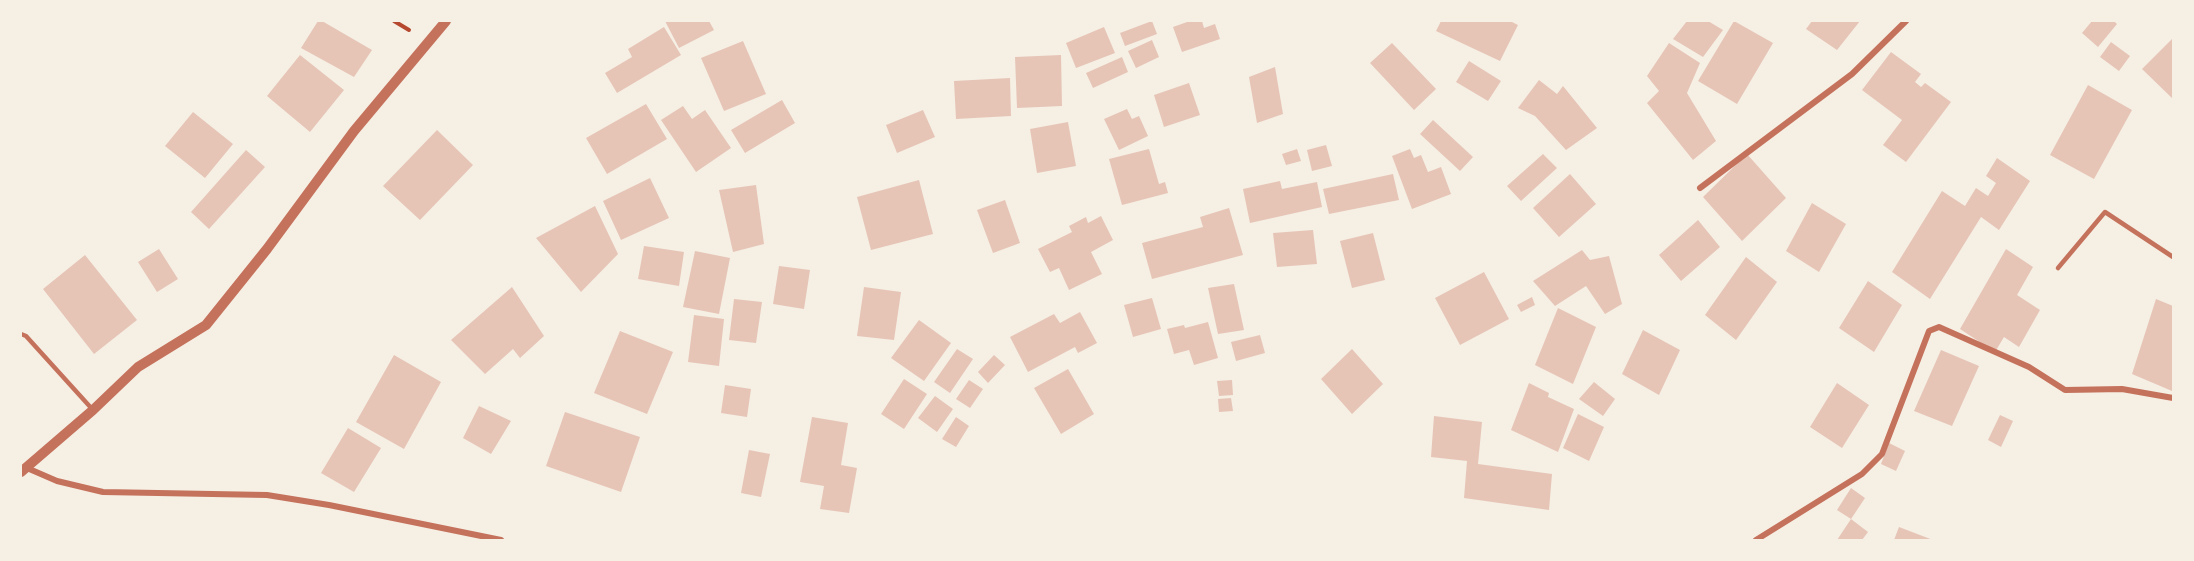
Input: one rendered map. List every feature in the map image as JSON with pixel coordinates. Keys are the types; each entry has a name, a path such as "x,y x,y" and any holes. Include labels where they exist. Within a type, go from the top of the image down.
{"street":[{"path":"24,470 138,367 206,325 267,249 354,131 446,21"},
{"path":"1700,188 1852,74 1906,21"},
{"path":"1756,540 1862,474 1882,454 1929,331 1939,327 2029,367 2065,390 2122,389 2173,398"},
{"path":"24,470 103,492 267,495 329,505 501,540"}],"lane":[{"path":"2058,268 2105,212 2173,257"},
{"path":"21,334 26,336 93,410"}],"building":[{"path":"318,21 322,21 372,50 354,77 301,48"},
{"path":"665,21 709,21 714,30 679,48"},
{"path":"1152,21 1157,34 1125,46 1120,33"},
{"path":"1190,21 1202,21 1204,28 1215,24 1220,39 1182,52 1173,27"},
{"path":"1441,21 1510,21 1518,25 1500,61 1436,31"},
{"path":"1687,21 1708,21 1723,30 1703,57 1673,39"},
{"path":"1734,21 1773,43 1737,104 1698,81"},
{"path":"1812,21 1860,21 1837,50 1806,29"},
{"path":"2092,21 2114,21 2117,24 2098,47 2082,33"},
{"path":"664,27 681,55 617,93 605,73 632,57 628,49"},
{"path":"1104,27 1115,53 1076,68 1066,43"},
{"path":"2173,38 2173,99 2142,69"},
{"path":"1152,40 1159,57 1136,68 1128,51"},
{"path":"743,41 766,94 724,111 701,58"},
{"path":"2111,42 2130,56 2119,71 2100,57"},
{"path":"1392,43 1436,89 1414,110 1370,63"},
{"path":"1669,43 1700,63 1687,93 1716,141 1693,160 1647,103 1659,91 1647,76"},
{"path":"1891,52 1921,74 1915,82 1921,87 1925,83 1951,102 1906,162 1883,145 1902,120 1862,90"},
{"path":"300,55 344,90 310,132 267,96"},
{"path":"1061,55 1062,106 1017,108 1015,57"},
{"path":"1122,57 1128,72 1093,88 1086,73"},
{"path":"1469,61 1501,81 1488,101 1456,82"},
{"path":"1275,67 1283,114 1257,123 1249,77"},
{"path":"1010,78 1011,116 956,119 954,81"},
{"path":"1539,80 1557,94 1563,86 1597,128 1566,150 1535,116 1518,108"},
{"path":"1189,83 1200,115 1164,127 1154,95"},
{"path":"2088,85 2132,110 2094,179 2050,155"},
{"path":"782,100 795,123 745,153 731,130"},
{"path":"646,104 667,139 607,174 586,138"},
{"path":"683,106 692,119 705,110 731,148 696,172 661,120"},
{"path":"1127,109 1132,119 1139,116 1148,136 1119,150 1104,119"},
{"path":"923,110 935,137 897,153 886,125"},
{"path":"193,112 233,144 205,178 165,146"},
{"path":"1433,120 1473,157 1460,171 1420,134"},
{"path":"1068,122 1076,166 1037,173 1030,129"},
{"path":"437,130 473,165 420,220 383,186"},
{"path":"1326,145 1332,166 1312,171 1307,150"},
{"path":"1149,149 1159,184 1165,182 1168,193 1122,205 1109,159"},
{"path":"1297,149 1301,161 1286,165 1282,154"},
{"path":"1410,149 1414,158 1421,155 1428,172 1441,167 1451,194 1412,209 1392,156"},
{"path":"246,150 265,167 209,229 191,212"},
{"path":"1543,154 1557,168 1521,201 1507,186"},
{"path":"1747,154 1786,198 1742,241 1703,197"},
{"path":"1997,158 2030,181 1999,230 1981,217 1930,299 1892,272 1942,191 1965,206 1976,188 1988,196 1996,183 1986,176"},
{"path":"1393,174 1399,200 1329,214 1323,189"},
{"path":"1570,174 1596,204 1559,237 1533,208"},
{"path":"650,178 669,218 621,240 603,201"},
{"path":"919,180 933,234 871,250 857,197"},
{"path":"1280,181 1282,189 1317,182 1322,207 1250,223 1243,189"},
{"path":"756,185 764,244 733,252 719,190"},
{"path":"1005,200 1020,243 993,253 977,210"},
{"path":"1812,203 1846,224 1819,272 1786,251"},
{"path":"595,206 618,254 581,292 536,238"},
{"path":"1229,208 1243,255 1152,279 1142,243 1203,227 1200,217"},
{"path":"1101,216 1113,240 1091,252 1102,274 1069,290 1059,268 1050,272 1038,249 1072,232 1069,226 1086,217 1088,223"},
{"path":"1698,220 1720,247 1681,281 1659,255"},
{"path":"1313,230 1317,264 1277,267 1273,233"},
{"path":"1373,233 1385,280 1352,288 1340,241"},
{"path":"644,246 684,252 679,286 638,279"},
{"path":"159,249 178,279 157,292 138,262"},
{"path":"2006,249 2033,267 2017,295 2040,310 2019,347 2004,337 1995,352 1960,329"},
{"path":"1582,250 1590,260 1609,256 1622,304 1605,314 1586,286 1555,306 1533,281"},
{"path":"695,251 730,258 719,314 683,307"},
{"path":"85,255 137,320 94,354 43,289"},
{"path":"1746,257 1777,282 1736,340 1705,315"},
{"path":"779,266 810,270 804,309 773,304"},
{"path":"1484,272 1509,319 1460,345 1435,298"},
{"path":"1868,281 1902,305 1874,352 1839,328"},
{"path":"1234,284 1244,330 1218,334 1208,288"},
{"path":"512,287 544,336 520,358 513,349 485,374 451,340"},
{"path":"864,287 901,292 894,340 857,336"},
{"path":"1532,297 1535,305 1521,312 1517,305"},
{"path":"1152,298 1161,329 1133,337 1124,305"},
{"path":"734,299 762,302 756,343 729,340"},
{"path":"2156,299 2173,306 2172,391 2132,374"},
{"path":"1558,308 1596,327 1573,384 1535,365"},
{"path":"1080,312 1097,343 1078,353 1075,347 1028,372 1010,337 1054,314 1060,323"},
{"path":"694,315 724,319 719,366 688,362"},
{"path":"919,320 951,343 924,381 891,358"},
{"path":"1208,322 1218,358 1194,365 1189,350 1174,354 1167,329 1184,325 1185,328"},
{"path":"1643,330 1680,350 1659,395 1622,374"},
{"path":"620,331 673,352 647,414 594,393"},
{"path":"1260,335 1265,353 1236,361 1231,342"},
{"path":"957,349 973,359 950,393 934,382"},
{"path":"1352,349 1383,384 1352,414 1321,379"},
{"path":"1941,350 1979,366 1952,426 1914,411"},
{"path":"394,355 441,382 404,449 356,422"},
{"path":"994,355 1005,365 988,383 978,372"},
{"path":"1068,369 1094,414 1061,434 1034,388"},
{"path":"904,379 927,394 904,429 881,414"},
{"path":"969,380 983,389 970,408 956,399"},
{"path":"1232,380 1233,395 1219,396 1217,381"},
{"path":"1594,382 1615,399 1603,416 1579,399"},
{"path":"1529,383 1549,393 1548,397 1574,409 1558,452 1511,430"},
{"path":"1837,383 1869,405 1842,448 1810,427"},
{"path":"725,385 751,389 747,417 721,413"},
{"path":"935,396 953,409 937,432 918,418"},
{"path":"1231,398 1233,411 1219,412 1218,399"},
{"path":"479,406 511,421 491,454 463,438"},
{"path":"565,412 640,437 621,492 546,466"},
{"path":"1578,414 1604,427 1589,461 1563,448"},
{"path":"2000,415 2013,421 2001,447 1988,440"},
{"path":"1434,416 1482,422 1478,464 1552,474 1549,510 1464,498 1467,461 1431,457"},
{"path":"812,417 848,423 841,465 857,468 849,513 820,509 824,486 800,482"},
{"path":"956,417 969,426 956,447 942,439"},
{"path":"348,428 381,448 354,492 321,473"},
{"path":"1889,443 1905,451 1896,471 1881,464"},
{"path":"749,450 770,454 761,497 741,493"},
{"path":"1851,488 1865,498 1851,519 1837,510"},
{"path":"1851,519 1868,532 1862,540 1837,540"},
{"path":"1899,527 1933,540 1894,540"}]}
